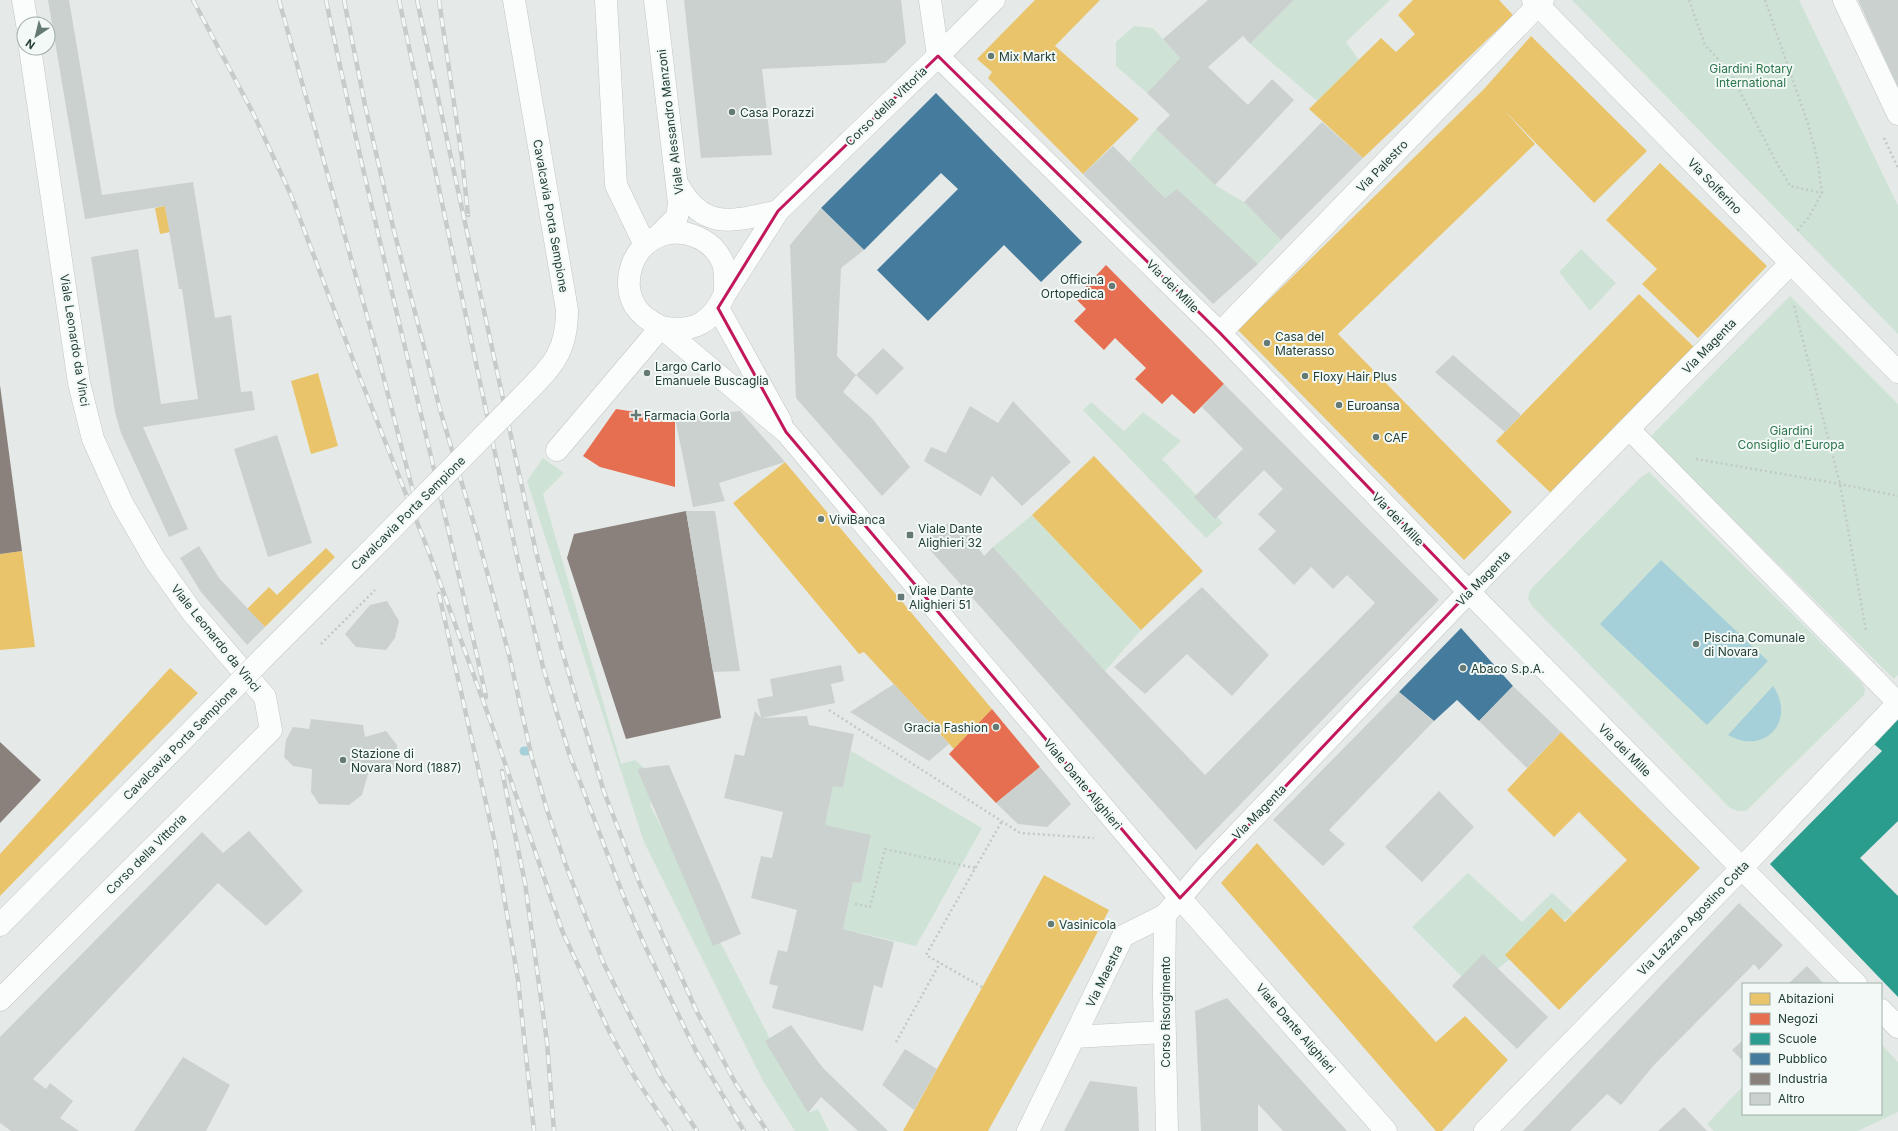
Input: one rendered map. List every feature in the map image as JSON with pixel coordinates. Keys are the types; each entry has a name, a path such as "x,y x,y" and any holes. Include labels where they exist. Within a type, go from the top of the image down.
{"street":[{"path":"24,0 26,16"},
{"name":"Cavalcavia Porta Sempione","path":"0,925 552,366 561,349 567,330 567,310 514,0"},
{"path":"606,0 616,185 652,240"},
{"name":"Viale Alessandro Manzoni","path":"652,240 677,217 679,203 656,0"},
{"path":"930,0 938,56"},
{"name":"Corso della Vittoria","path":"778,211 994,0"},
{"path":"1844,0 1898,114"},
{"name":"Via Solferino","path":"1538,2 1898,372"},
{"name":"Via Palestro","path":"1220,332 1538,2"},
{"name":"Viale Leonardo da Vinci","path":"31,56 79,383 93,439 122,503 155,560 192,612 265,696 265,700"},
{"name":"Via dei Mille","path":"938,56 1220,332 1469,592 1855,983"},
{"path":"678,185 686,201 700,212 717,219 735,220 778,211"},
{"path":"661,327 677,330 694,328 708,319 722,301 778,211"},
{"path":"673,233 689,234 703,240 715,250 723,263 726,278 722,301 786,432 661,327 646,319 635,306 629,290 629,273 635,257 652,240 673,233"},
{"name":"Via Magenta","path":"1180,898 1208,865 1469,592 1791,263"},
{"path":"557,450 661,327"},
{"path":"1629,429 1898,703"},
{"name":"Viale Dante Alighieri","path":"786,432 1180,898 1386,1131"},
{"name":"Corso della Vittoria","path":"0,1000 271,730 265,700"},
{"name":"Via Lazzaro Agostino Cotta","path":"1485,1131 1742,868 1898,703"},
{"path":"1165,915 1180,898"},
{"name":"Corso Risorgimento","path":"1165,915 1164,1032 1167,1131"},
{"name":"Via Maestra","path":"1028,1131 1123,936 1165,915"},
{"path":"1882,1011 1898,1027"},
{"path":"1074,1037 1164,1032"}],"path":[{"path":"1689,0 1705,45 1730,72 1790,186 1822,193"},
{"path":"1765,0 1808,124 1817,157 1822,193 1809,217 1794,234"},
{"path":"1794,305 1840,484 1866,632"},
{"path":"1651,451 1840,484 1898,496"},
{"path":"321,644 375,590"},
{"path":"829,710 1020,833 1094,838"},
{"path":"982,987 926,955 1001,822"},
{"path":"855,904 870,907 885,849 975,868"},
{"path":"896,1042 940,963"}],"highlighted area":[{"path":"938,56 1220,333 1469,592 1180,898 786,432 718,308 778,211"}],"green space":[{"path":"1294,0 1390,0 1346,42 1359,60 1317,101 1250,44"},
{"name":"Giardini Rotary International","path":"1572,0 1799,0 1898,206 1898,334"},
{"path":"1134,26 1153,28 1180,58 1147,93 1116,66 1116,42"},
{"path":"1156,129 1215,185 1244,202 1281,240 1258,264 1165,198 1129,162"},
{"path":"1581,249 1616,283 1590,311 1559,272"},
{"name":"Giardini Consiglio d'Europa","path":"1790,296 1898,404 1898,675 1894,679 1650,437"},
{"path":"1091,402 1124,431 1143,412 1181,441 1162,459 1223,523 1206,538 1083,410"},
{"path":"543,458 564,473 543,494 621,764 635,760 650,773 657,787 650,805 808,1113 818,1109 829,1131 795,1131 763,1081 644,842 527,481"},
{"name":"Piscina Comunale di Novara","path":"1649,472 1861,682 1865,689 1864,695 1746,811 1738,811 1730,808 1532,606 1528,599 1530,590 1640,478"},
{"path":"1032,515 1141,630 1105,671 993,547"},
{"path":"851,751 982,828 916,946 843,929 853,882 861,883 871,836 825,825 833,786 843,788"},
{"path":"1468,873 1522,922 1552,893 1574,913 1472,987 1412,927"},
{"path":"1882,1045 1898,1062 1898,1112 1858,1131 1714,1131 1707,1124 1742,1087 1742,1115 1882,1115"}],"water":[{"path":"1661,560 1768,661 1707,725 1600,624"},
{"path":"1773,686 1779,699 1781,711 1779,722 1773,732 1764,738 1754,741 1741,740 1728,735"}],"building: Abitazioni":[{"path":"1035,0 1100,0 1055,46 1139,119 1083,174 988,78 992,72 977,59"},
{"path":"1413,0 1499,0 1513,15 1363,158 1309,109 1381,38 1396,52 1415,34 1398,15"},
{"path":"1531,36 1647,151 1594,203 1501,107 1535,144 1338,334 1512,512 1464,560 1238,330 1484,89"},
{"path":"1660,163 1767,266 1698,338 1642,284 1657,269 1606,220"},
{"path":"165,206 170,232 160,234 155,208"},
{"path":"1639,294 1694,347 1552,494 1496,441"},
{"path":"318,373 338,446 311,454 291,381"},
{"path":"1094,456 1203,571 1141,630 1032,515"},
{"path":"785,462 992,709 954,749 864,652 859,654 733,503"},
{"path":"326,548 335,557 265,627 247,609 269,587 277,595"},
{"path":"22,551 35,647 0,650 0,554"},
{"path":"170,668 198,693 0,896 0,854"},
{"path":"1561,732 1700,868 1559,1010 1505,955 1551,908 1565,922 1627,860 1579,812 1554,837 1507,790"},
{"path":"1257,843 1436,1042 1465,1016 1508,1060 1442,1131 1436,1131 1221,883"},
{"path":"1044,875 1109,910 1083,960 988,1131 903,1131"}],"building: Negozi":[{"path":"1106,265 1224,384 1194,414 1172,394 1162,404 1135,379 1146,368 1115,338 1104,350 1074,321 1086,309 1075,298"},
{"path":"616,409 675,418 675,487 600,467 583,456"},
{"path":"992,709 1040,767 996,803 949,754"}],"building: Scuole":[{"path":"1898,716 1898,821 1860,858 1898,896 1898,997 1770,864 1882,751 1873,743"}],"building: Pubblico":[{"path":"936,93 1082,242 1041,282 1004,245 928,321 877,270 958,189 941,173 864,250 821,208"},
{"path":"1461,628 1513,686 1479,721 1457,700 1434,721 1399,692"}],"building: Industria":[{"path":"0,385 22,551 0,554"},
{"path":"686,511 721,718 626,739 567,558 574,534"},
{"path":"0,742 41,780 0,823"}],"building: Altro":[{"path":"48,0 69,0 102,195 193,182 215,318 231,315 241,392 252,391 255,410 143,427 188,529 169,537 121,433 115,412 91,257 138,249 161,404 198,399 182,289 179,289 165,206 85,219 56,47 56,16 51,16"},
{"name":"Casa Porazzi","path":"684,0 901,0 906,43 885,63 762,69 772,155 701,158"},
{"path":"1208,0 1294,0 1250,44 1243,36 1208,67 1248,105 1272,79 1294,100 1215,185 1156,129 1170,115 1147,93 1180,58 1163,39"},
{"path":"1858,0 1898,0 1898,88"},
{"path":"1322,122 1363,158 1281,240 1244,202"},
{"path":"1113,146 1165,198 1177,189 1258,264 1213,304 1083,174"},
{"path":"821,208 864,250 841,268 837,356 856,375 843,392 872,418 910,467 882,496 796,398 790,245"},
{"path":"883,348 904,368 877,395 856,375"},
{"path":"1453,355 1521,415 1505,432 1435,372"},
{"path":"1224,384 1439,600 1196,850 923,542 950,522 968,533 984,556 993,547 1105,671 1205,775 1375,603 1347,575 1333,589 1311,567 1294,585 1258,549 1276,531 1258,514 1283,489 1264,470 1215,519 1194,497 1243,449 1202,407"},
{"path":"1013,401 1071,462 1022,506 992,476 981,496 924,461 931,447 946,453 970,406 998,423"},
{"path":"740,411 785,462 719,483 725,501 693,507 675,418"},
{"path":"277,435 312,543 268,557 234,449"},
{"path":"686,511 715,511 740,671 713,672"},
{"path":"199,546 219,578 265,627 247,645 201,592 180,558"},
{"path":"1202,587 1269,655 1232,696 1187,654 1145,694 1114,667"},
{"path":"387,601 399,621 395,638 386,650 356,647 345,634 370,605"},
{"path":"841,665 844,681 831,684 835,703 762,718 807,716 809,725 854,734 843,788 833,786 825,825 871,835 861,883 853,882 843,929 894,942 882,988 874,985 863,1031 772,1008 778,986 769,984 778,950 787,952 797,910 751,898 761,856 772,858 783,812 724,798 735,754 744,756 755,711 761,718 757,699 773,696 770,679"},
{"path":"894,684 949,744 929,761 850,712"},
{"path":"1513,686 1561,732 1527,768 1479,721"},
{"path":"1399,692 1434,721 1329,830 1345,844 1323,866 1273,820"},
{"name":"Stazione di Novara Nord (1887)","path":"311,719 363,725 365,737 386,731 397,745 399,764 386,774 368,774 362,795 349,805 319,804 311,792 312,769 293,766 284,757 286,740 293,727 309,729"},
{"path":"669,765 741,934 713,946 637,769"},
{"path":"1040,767 1071,804 1047,827 1018,824 996,803"},
{"path":"1439,791 1474,827 1422,882 1385,847"},
{"path":"249,831 303,891 266,926 218,883 33,1079 46,1089 50,1083 73,1101 60,1118 79,1131 11,1131 0,1123 0,1037 202,832 223,853"},
{"path":"1739,903 1783,945 1759,970 1754,964 1654,1065 1621,1105 1607,1094 1570,1131 1523,1131"},
{"path":"1483,954 1548,1017 1517,1049 1452,986"},
{"path":"1807,966 1823,983 1789,983"},
{"path":"1227,998 1347,1131 1283,1131 1258,1104 1258,1131 1201,1131 1195,1011"},
{"path":"791,1025 823,1068 888,1131 858,1131 821,1097 808,1113 765,1041"},
{"path":"1742,1041 1742,1060 1732,1050"},
{"path":"905,1049 937,1069 914,1110 882,1085"},
{"path":"183,1057 230,1085 206,1131 134,1131"},
{"path":"1090,1081 1137,1087 1139,1131 1064,1131"},
{"path":"1684,1107 1707,1131 1658,1131"}],"railway":[{"path":"193,0 253,113 291,195 355,365 430,555 494,731 563,933 610,1033 634,1076 671,1131"},
{"path":"279,0 376,348 418,511"},
{"path":"326,0 364,174 447,523 486,697"},
{"path":"344,0 365,105 394,231 441,413 477,534 510,659 532,758 547,810 565,863 603,962 661,1077 697,1131"},
{"path":"399,0 516,552 543,667 569,753 625,900 645,946 695,1049 744,1131"},
{"path":"417,0 536,552 563,654 604,792 641,887 697,1012 736,1084 767,1131"},
{"path":"439,0 462,158 468,215"},
{"path":"439,594 495,843 518,980 534,1131"},
{"path":"502,771 525,883 547,1042 554,1131"}],"place":[{"name":"Mix Markt","path":"991,56"},
{"name":"Casa Porazzi","path":"732,112"},
{"name":"Officina Ortopedica","path":"1112,286"},
{"name":"Casa del Materasso","path":"1267,343"},
{"name":"Largo Carlo Emanuele Buscaglia","path":"647,373"},
{"name":"Floxy Hair Plus","path":"1305,376"},
{"name":"Euroansa","path":"1339,405"},
{"name":"Farmacia Gorla","path":"636,415"},
{"name":"CAF","path":"1376,437"},
{"name":"ViviBanca","path":"821,519"},
{"name":"Viale Dante Alighieri 32","path":"910,535"},
{"name":"Viale Dante Alighieri 51","path":"901,597"},
{"name":"Piscina Comunale di Novara","path":"1696,644"},
{"name":"Abaco S.p.A.","path":"1463,668"},
{"name":"Gracia Fashion","path":"996,727"},
{"name":"Stazione di Novara Nord (1887)","path":"343,760"},
{"name":"Vasinicola","path":"1051,924"}]}
